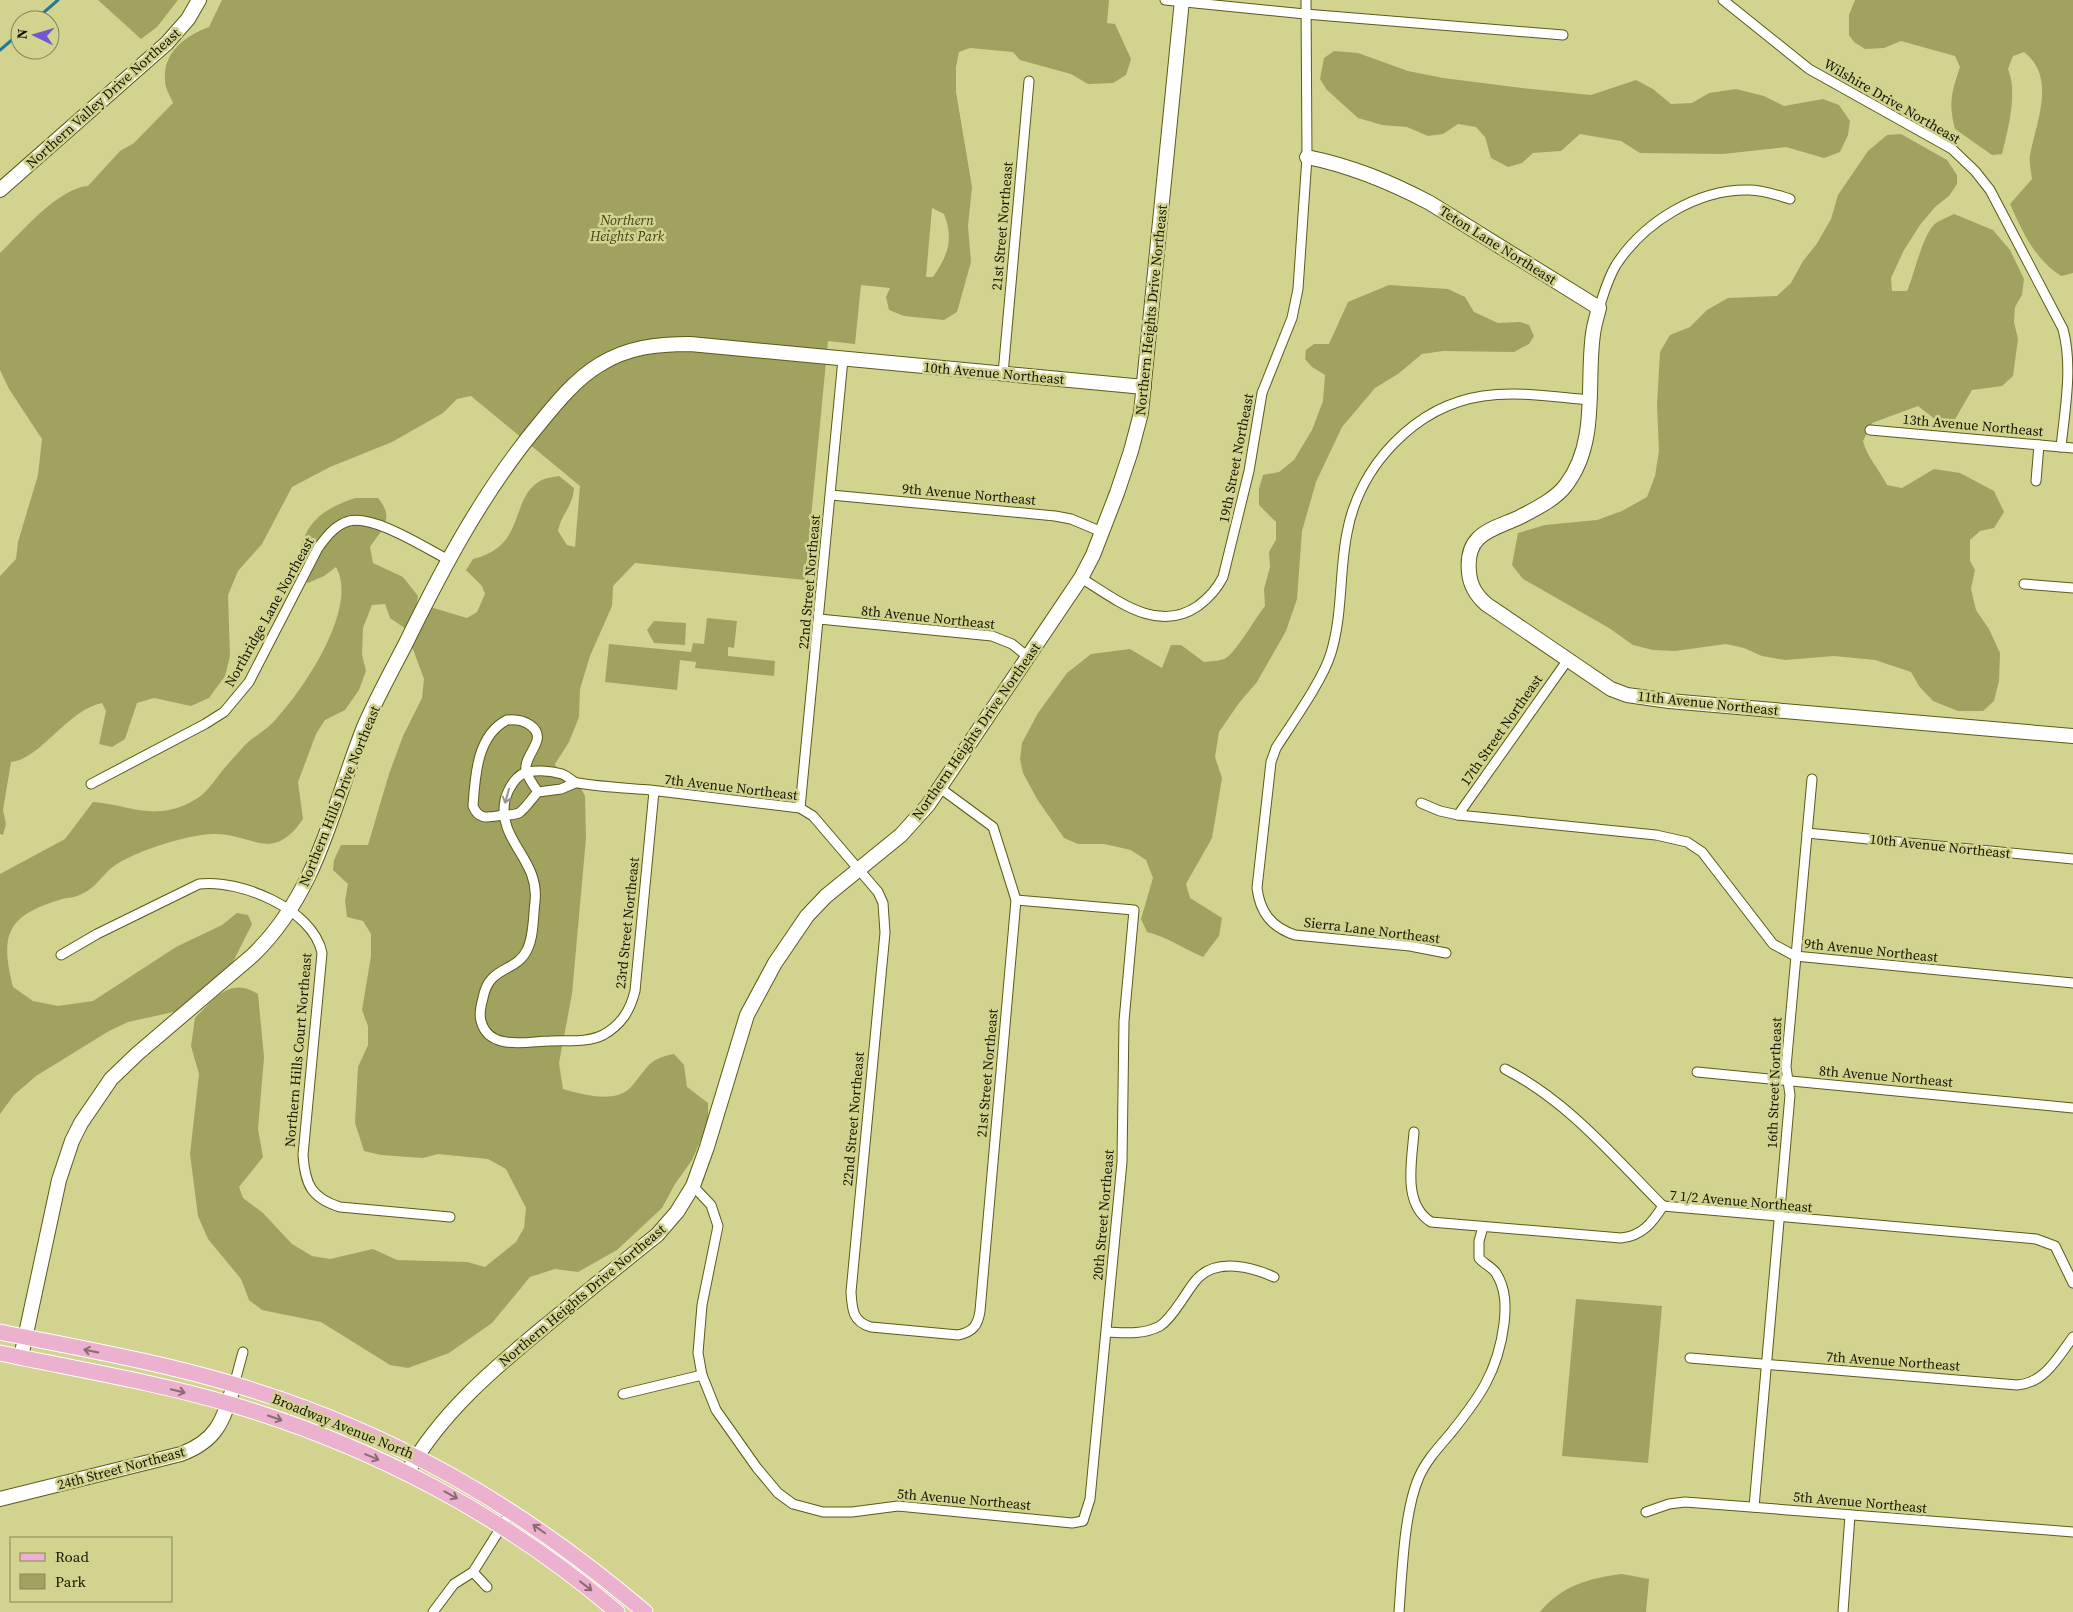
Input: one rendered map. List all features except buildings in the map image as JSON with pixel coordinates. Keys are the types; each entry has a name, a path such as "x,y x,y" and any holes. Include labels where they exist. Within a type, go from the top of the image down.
{"main road":[{"name":"Broadway Avenue North","path":"0,1332 161,1366 234,1384 310,1410 417,1456 512,1510 578,1557 644,1612"},
{"name":"Broadway Avenue North","path":"0,1353 228,1403 336,1441 408,1473 460,1501 556,1563 617,1612"}],"street":[{"name":"Northern Valley Drive Northeast","path":"0,190 167,43 188,19 199,0"},
{"path":"1166,0 1305,14 1563,35"},
{"name":"19th Street Northeast","path":"1081,578 1124,604 1157,618 1173,617 1188,612 1216,590 1233,542 1249,471 1262,393 1292,318 1298,290 1308,157 1306,0"},
{"name":"Wilshire Drive Northeast","path":"1723,0 1809,69 1952,149 1964,160 1997,201 2063,328 2069,368 2061,447"},
{"name":"Northern Heights Drive Northeast","path":"408,1473 417,1456 446,1417 480,1383 657,1235 677,1212 693,1186 707,1147 747,1015 786,946 807,916 859,868 912,824 940,788 1081,578 1102,532 1132,451 1144,387 1182,1"},
{"name":"21st Street Northeast","path":"1003,374 1029,81"},
{"name":"Teton Lane Northeast","path":"1308,157 1363,171 1415,195 1599,308"},
{"path":"1589,400 1593,332 1599,308 1616,266 1632,244 1653,225 1684,205 1722,193 1748,190 1766,191 1790,199"},
{"path":"2063,328 2073,329"},
{"name":"Northern Hills Drive Northeast","path":"21,1358 59,1180 72,1141 81,1123 111,1079 137,1054 253,955 270,938 290,912 310,876 327,835 365,725 449,560 484,500 536,428 585,375 615,356 649,346 690,344 843,359"},
{"name":"10th Avenue Northeast","path":"843,359 1144,387"},
{"name":"22nd Street Northeast","path":"800,808 843,359"},
{"name":"Sierra Lane Northeast","path":"1446,953 1410,946 1295,936 1282,931 1271,922 1263,913 1257,888 1271,762 1276,748 1330,655 1340,612 1344,551 1350,516 1356,500 1380,458 1421,420 1466,399 1516,394 1589,400"},
{"name":"11th Avenue Northeast","path":"1589,400 1586,439 1582,457 1565,486 1535,508 1490,528 1480,535 1470,554 1468,568 1470,581 1478,597 1567,661 1611,689 1646,698 2073,736"},
{"name":"13th Avenue Northeast","path":"1870,430 2073,448"},
{"path":"2036,480 2039,445"},
{"name":"9th Avenue Northeast","path":"831,495 1055,516 1071,519 1102,532"},
{"name":"Northridge Lane Northeast","path":"92,784 206,724 235,700 249,682 318,548 326,536 336,527 350,521 372,523 449,560"},
{"path":"2024,584 2073,588"},
{"name":"8th Avenue Northeast","path":"819,619 992,636 1012,644 1028,656"},
{"name":"17th Street Northeast","path":"1458,815 1567,661"},
{"path":"504,815 509,789 516,779 526,772 563,774 575,783 561,789 538,792 520,812 504,815 482,817 476,813 473,806 475,776 486,740 494,729 507,720 526,722 534,728 538,735 538,743 526,762 526,772 538,792"},
{"name":"16th Street Northeast","path":"1754,1506 1790,1095 1786,1067 1812,779"},
{"name":"7th Avenue Northeast","path":"575,783 800,808 813,816 859,868"},
{"name":"21st Street Northeast","path":"914,1331 968,1333 979,1320 1016,900 994,827 940,788"},
{"name":"23rd Street Northeast","path":"504,815 505,826 523,853 531,872 536,894 527,949 516,963 497,973 489,982 484,991 481,1020 492,1036 512,1043 587,1040 601,1036 624,1018 631,1006 635,991 654,791"},
{"name":"9th Avenue Northeast","path":"1421,803 1440,811 1458,815 1656,835 1687,842 1702,852 1773,944 1795,956 2073,983"},
{"name":"10th Avenue Northeast","path":"1807,833 2073,859"},
{"name":"22nd Street Northeast","path":"859,868 878,892 883,903 884,933 851,1292 852,1307 855,1317 861,1324 871,1327 914,1331"},
{"name":"Northern Hills Court Northeast","path":"61,955 96,934 199,884 214,882 231,884 254,892 290,912 314,932 322,953 303,1155 304,1171 314,1194 325,1202 340,1206 450,1217"},
{"name":"20th Street Northeast","path":"1016,900 1134,910 1124,1021 1122,1162 1090,1499 1083,1521"},
{"path":"1505,1069 1527,1080 1561,1104 1663,1206"},
{"name":"8th Avenue Northeast","path":"1696,1072 2073,1108"},
{"name":"7 1/2 Avenue Northeast","path":"1414,1132 1411,1179 1414,1202 1419,1211 1431,1222 1628,1237 1636,1235 1649,1225 1663,1206 2048,1242 2059,1252 2073,1282"},
{"name":"5th Avenue Northeast","path":"693,1186 711,1205 718,1226 702,1305 698,1354 702,1376 716,1410 757,1468 778,1493 793,1504 823,1512 852,1512 898,1506 1072,1523 1083,1521"},
{"path":"1399,1612 1406,1541 1419,1477 1428,1460 1478,1398 1496,1366 1505,1313 1504,1289 1495,1271 1479,1258 1479,1241 1482,1227"},
{"path":"1107,1332 1132,1333 1148,1331 1161,1325 1173,1314 1197,1278 1206,1271 1217,1267 1255,1269 1274,1277"},
{"name":"7th Avenue Northeast","path":"1690,1358 2027,1384 2044,1374 2053,1365 2073,1337"},
{"path":"234,1384 243,1352"},
{"path":"623,1394 702,1376"},
{"name":"24th Street Northeast","path":"0,1499 189,1451 200,1446 217,1430 234,1384"},
{"name":"5th Avenue Northeast","path":"1646,1512 1669,1504 1685,1502 2073,1532"},
{"path":"433,1612 454,1584 473,1572 512,1510"},
{"path":"1843,1612 1850,1515"},
{"path":"473,1572 487,1586"}],"green space":[{"path":"98,0 178,0 157,27 141,39"},
{"name":"Northern Heights Park","path":"222,0 1109,0 1107,23 1115,24 1131,59 1126,75 1113,83 1088,84 1071,74 1020,60 1013,52 970,48 959,52 956,67 956,92 972,187 968,226 971,262 957,312 944,320 904,316 889,310 886,297 890,288 861,285 855,344 828,341 805,580 635,563 613,586 612,606 590,656 580,689 579,717 569,742 555,764 560,776 575,777 585,796 586,838 572,994 559,1063 563,1089 597,1096 615,1096 630,1088 652,1062 674,1054 684,1065 687,1087 708,1103 708,1123 692,1160 675,1184 662,1208 617,1250 578,1272 555,1269 530,1277 492,1323 449,1353 408,1368 390,1365 321,1322 262,1310 249,1300 241,1279 208,1239 198,1216 190,1154 199,1074 191,1046 195,1018 223,992 239,987 258,994 264,1057 258,1129 263,1157 239,1187 243,1198 263,1213 292,1244 312,1256 330,1259 373,1249 397,1260 467,1262 485,1267 516,1242 524,1228 526,1208 506,1169 488,1159 438,1154 423,1158 381,1155 364,1151 355,1123 358,1067 368,1045 368,1026 362,1010 371,956 371,934 363,921 347,917 345,901 348,884 333,870 334,860 341,845 368,845 389,774 403,736 422,698 424,679 411,644 430,607 467,618 477,612 485,594 482,586 466,570 473,559 490,553 502,544 510,533 530,489 542,480 559,476 574,488 571,501 558,531 567,545 575,547 580,486 471,396 457,399 443,413 392,442 330,467 292,487 262,544 238,571 228,595 230,656 225,676 209,698 191,706 154,698 137,703 125,739 112,747 99,744 106,711 102,703 89,707 33,752 22,759 11,762 3,810 6,824 3,835 0,834 0,576 16,559 18,542 38,475 42,439 9,389 0,370 0,253 53,203 76,189 88,186 120,151 134,143 173,103 165,83 165,70 168,61 177,46 184,40 209,27","holes":["932,208 944,214 949,232 948,247 933,277 926,277"]},
{"path":"1855,0 2073,0 2073,273 2061,276 2043,261 2030,244 2010,204 2032,179 2030,155 2042,101 2040,74 2034,63 2024,52 2013,56 2008,69 2011,79 2012,100 2007,134 2002,154 1992,155 1955,129 1951,104 1960,67 1955,56 1901,41 1884,48 1865,49 1854,42 1849,35 1849,15"},
{"path":"1334,51 1358,53 1408,71 1443,78 1591,95 1636,80 1653,89 1671,104 1692,103 1709,93 1736,89 1764,96 1784,106 1823,99 1839,105 1850,121 1848,135 1840,152 1824,158 1786,147 1723,154 1640,153 1621,141 1580,134 1561,151 1533,153 1522,163 1508,167 1491,158 1485,137 1476,127 1458,124 1443,134 1428,136 1407,127 1382,125 1358,118 1327,90 1320,79 1324,58"},
{"path":"1901,134 1947,160 1957,175 1957,184 1949,196 1935,207 1920,225 1904,250 1891,278 1892,291 1907,291 1931,228 1936,223 1954,214 1993,230 2010,250 2024,279 2022,295 2015,307 2014,322 2018,339 2013,376 2002,386 1972,390 1954,421 1936,420 1918,406 1872,423 1863,441 1867,452 1887,485 1902,488 1934,469 1960,473 1994,491 2004,512 1994,528 1980,531 1970,540 1970,561 1975,570 1971,589 1976,610 1989,629 2000,653 1999,681 1994,701 1983,711 1958,711 1933,701 1919,686 1911,672 1875,660 1834,656 1785,660 1762,656 1744,648 1726,644 1675,651 1653,650 1633,645 1609,628 1523,579 1512,565 1518,533 1545,525 1597,520 1622,511 1647,497 1655,476 1659,451 1657,405 1660,352 1670,335 1690,327 1707,310 1728,298 1777,296 1791,283 1803,261 1816,245 1831,219 1838,195 1868,151 1887,135"},
{"path":"1389,285 1448,289 1465,297 1474,312 1498,323 1520,322 1529,325 1534,336 1529,344 1514,352 1443,351 1422,354 1398,374 1375,388 1342,427 1316,482 1302,531 1297,599 1286,631 1257,682 1239,703 1219,732 1215,757 1222,778 1212,838 1186,884 1190,898 1222,918 1219,936 1203,957 1169,940 1147,932 1141,919 1153,878 1146,860 1131,850 1104,844 1078,844 1064,838 1037,799 1023,773 1020,759 1022,743 1038,713 1067,673 1091,654 1130,649 1162,668 1171,645 1181,645 1204,662 1224,659 1233,651 1265,606 1264,589 1270,567 1269,552 1276,540 1276,522 1259,505 1259,489 1263,475 1279,472 1294,460 1312,430 1323,401 1325,375 1312,367 1305,359 1306,350 1314,344 1329,344 1348,302"},
{"path":"355,498 378,498 386,512 383,529 370,547 373,563 403,577 418,596 415,614 406,629 390,618 385,604 372,605 363,628 362,655 366,671 359,690 345,710 325,720 316,734 298,782 303,819 282,840 272,843 262,843 229,835 205,835 176,840 130,857 109,870 82,894 41,906 28,913 11,930 7,954 13,987 33,1001 58,1006 93,1001 176,947 222,925 237,913 248,915 252,924 233,962 178,1011 128,1022 109,1031 36,1076 14,1095 0,1114 0,874 65,839 93,802 152,811 164,811 189,803 206,791 244,746 272,723 300,688 325,647 335,625 340,603 341,584 336,567 324,576 308,583 295,575 305,535 311,525 328,510"},
{"path":"707,618 737,621 734,648 728,647 728,656 775,661 774,676 695,668 696,662 680,660 677,690 605,682 609,644 691,652 693,643 704,644"},
{"path":"654,621 686,623 685,645 654,643 647,630"},
{"path":"1576,1299 1662,1306 1648,1463 1562,1456"},
{"path":"1622,1574 1649,1579 1646,1612 1540,1612 1557,1596 1576,1585 1598,1578"}],"waterway":[{"path":"46,10 58,0"},
{"path":"0,50 10,42"}]}
